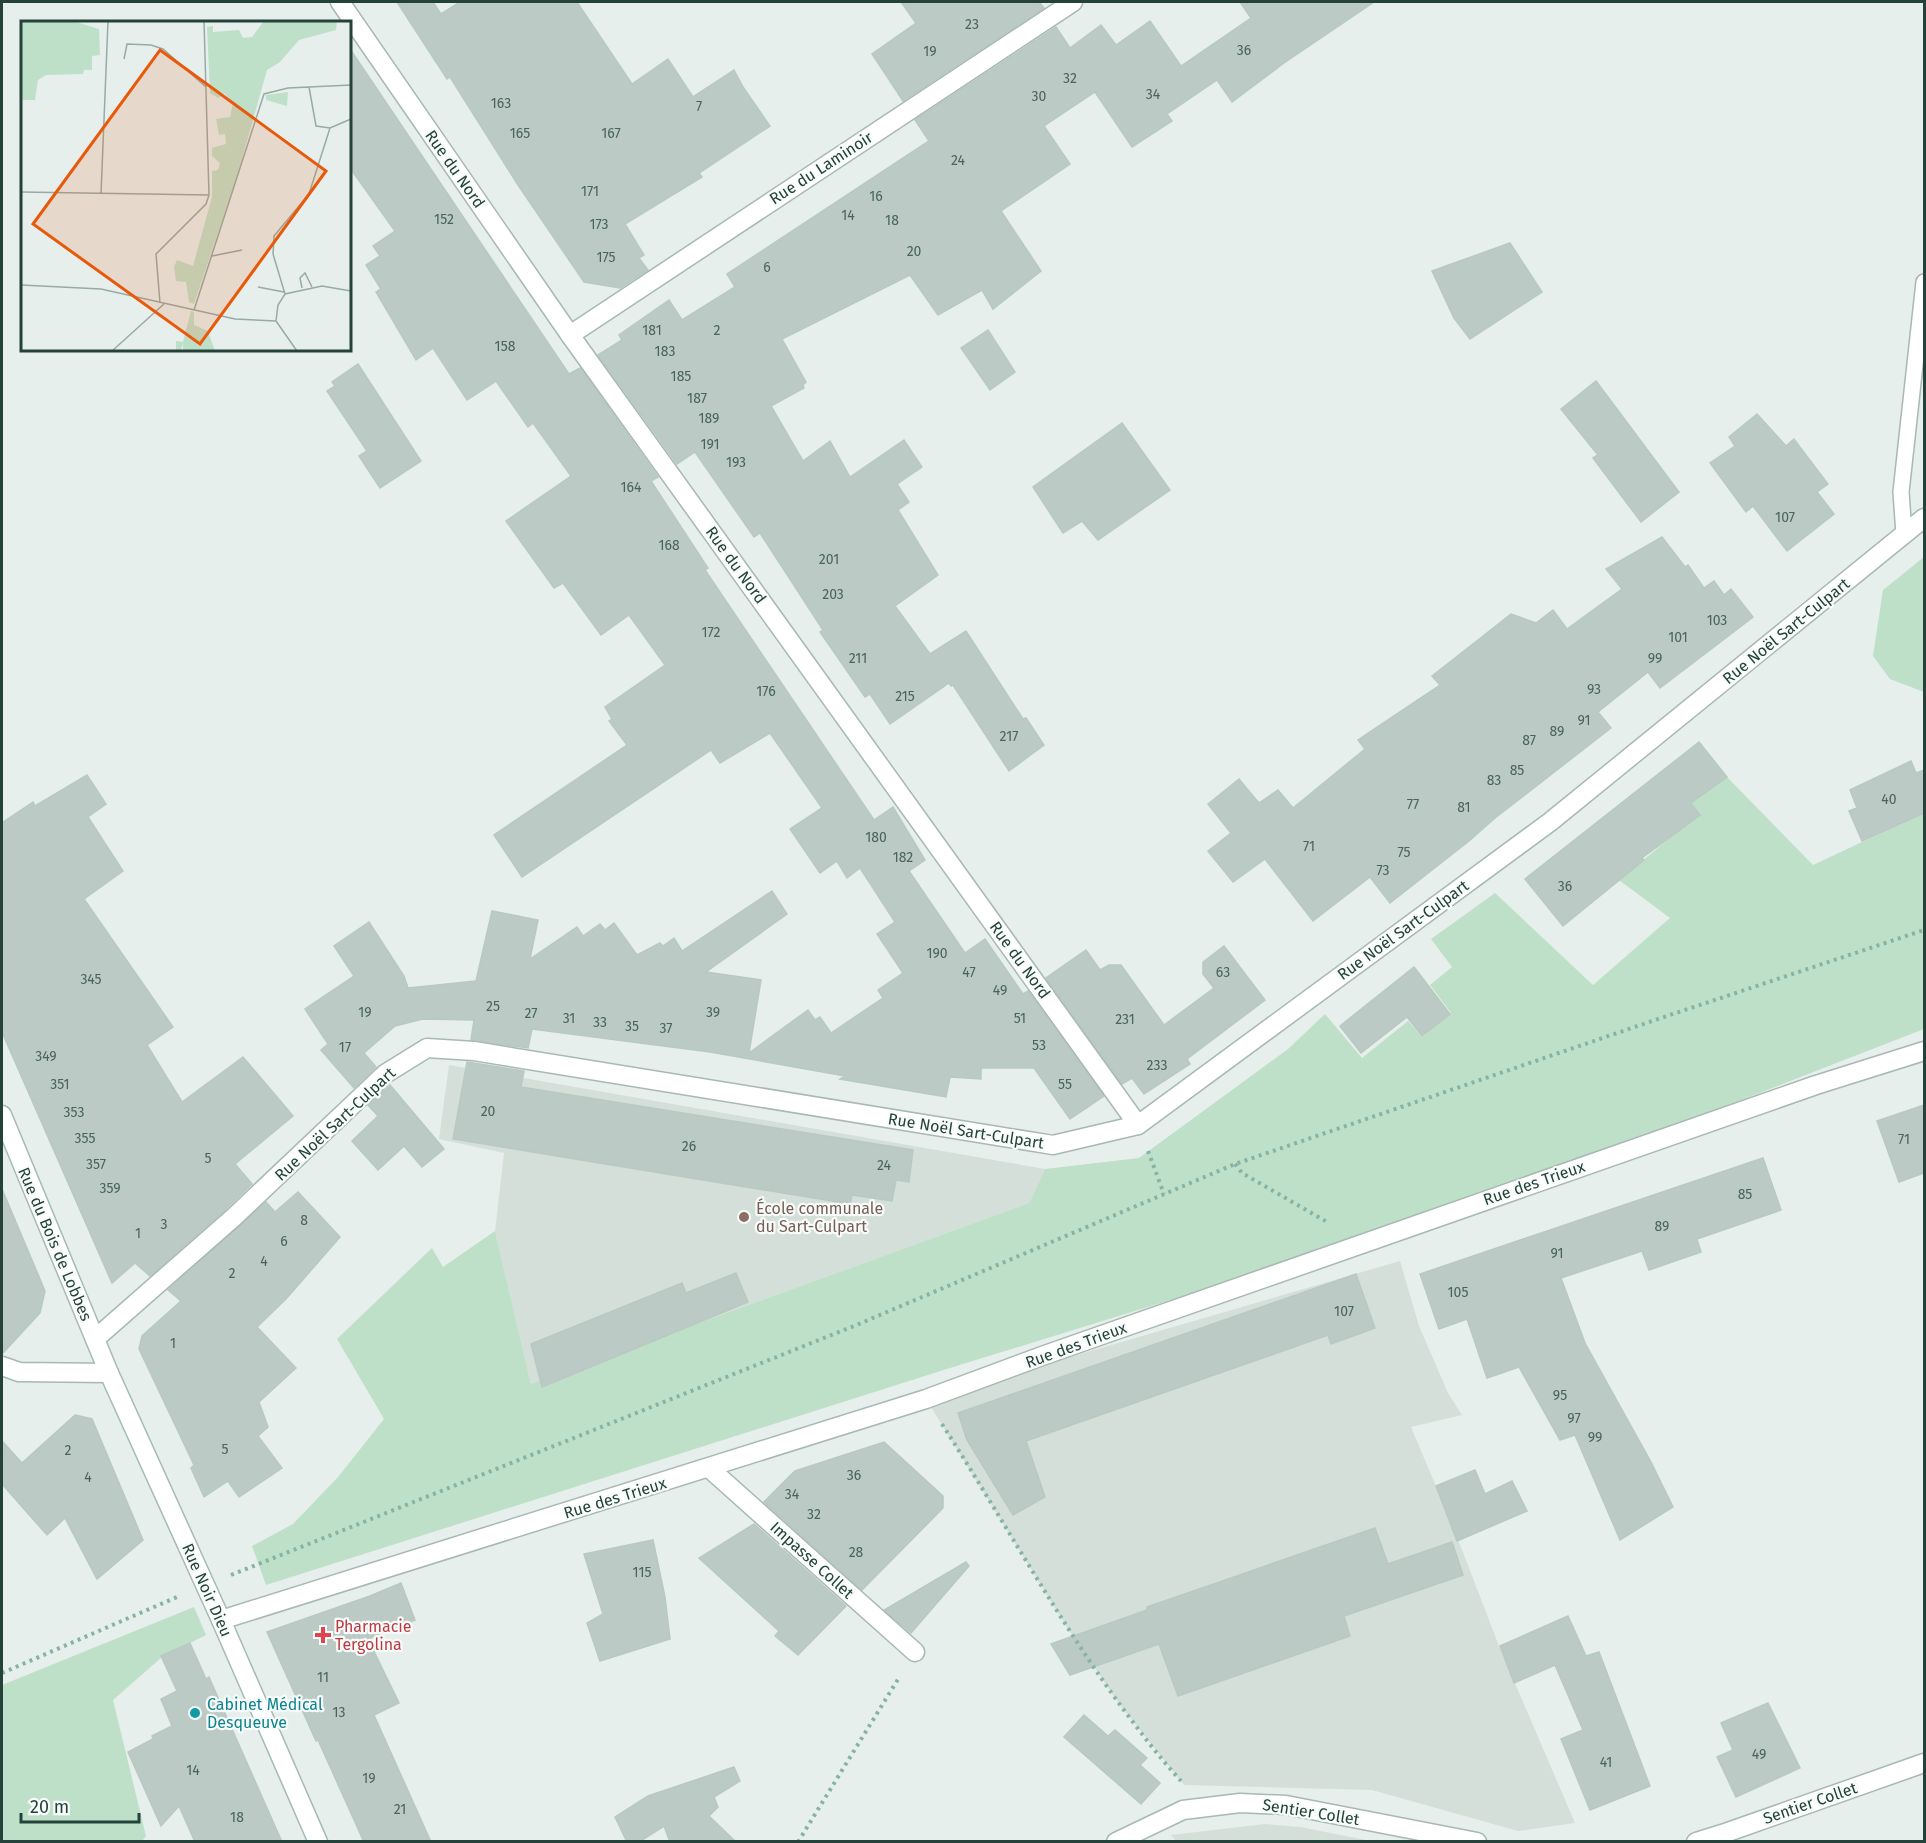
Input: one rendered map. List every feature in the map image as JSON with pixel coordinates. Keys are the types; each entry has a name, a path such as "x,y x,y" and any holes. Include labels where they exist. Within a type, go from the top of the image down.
{"street":[{"name":"Rue du Nord","path":"340,2 570,334 1138,1125"},
{"name":"Rue du Laminoir","path":"570,334 1073,2"},
{"name":"Rue Noël Sart-Culpart","path":"95,1339 234,1218 385,1074 427,1048 474,1051 1053,1144 1138,1125 1550,822 1924,518"},
{"name":"Rue des Trieux","path":"221,1620 926,1399 1053,1352 1794,1092 1924,1052"},
{"name":"Rue du Bois de Lobbes","path":"2,1115 95,1339"},
{"name":"Rue Noir Dieu","path":"95,1339 318,1842"},
{"path":"2,1366 19,1372 109,1373"},
{"name":"Impasse Collet","path":"709,1468 915,1652"},
{"name":"Sentier Collet","path":"1696,1842 1924,1763"},
{"name":"Sentier Collet","path":"1116,1842 1151,1823 1183,1810 1240,1803 1286,1805 1477,1842"}],"lane":[{"path":"1904,534 1901,492 1924,282"}],"path":[{"path":"2,1673 205,1585 854,1326 1235,1164 1924,930"},
{"path":"1138,1125 1164,1194"},
{"path":"1235,1164 1242,1173 1336,1227"},
{"path":"926,1399 984,1488 1080,1649 1158,1756 1204,1806"},
{"path":"798,1842 915,1652"}],"shaded area":[{"name":"École communale du Sart-Culpart","path":"449,1065 1045,1169 1029,1203 531,1384 495,1231 504,1153 439,1139"},
{"path":"1400,1261 1419,1326 1448,1393 1462,1415 1411,1427 1454,1529 1499,1646 1575,1823 1518,1831 1372,1790 1184,1785 1120,1705 1068,1629 926,1399"},
{"path":"1265,1824 1300,1827 1371,1841 1177,1842 1171,1835"}],"green space":[{"path":"1924,557 1924,692 1890,679 1873,656 1883,590"},
{"path":"1726,776 1813,865 1924,813 1924,1029 1449,1214 950,1368 266,1585 252,1546 293,1524 338,1477 384,1419 337,1339 432,1248 443,1267 495,1231 531,1384 1029,1203 1045,1169 1139,1158 1288,1049 1325,1014 1362,1058 1408,1021 1422,1037 1451,1013 1430,985 1452,967 1431,939 1495,893 1593,985 1670,918 1619,880 1699,814 1692,803"},
{"path":"194,1607 206,1635 162,1657 113,1700 146,1836 142,1841 2,1842 2,1685"}],"building":[{"path":"397,2 433,2 441,14 460,2 577,2 632,84 668,59 693,97 734,70 770,126 699,173 702,177 625,224 644,255 639,258 648,270 620,288 584,282 518,185 450,77 447,79"},
{"path":"901,2 1039,2 1044,8 903,101 872,54 916,23"},
{"path":"1240,2 1374,2 1284,63 1232,102 1217,80 1167,114 1172,121 1132,147 1095,92 1044,126 1070,164 1001,211 1041,271 993,309 982,290 938,315 910,275 782,339 806,382 803,385 804,388 771,406 803,461 830,441 850,477 904,440 922,467 897,484 909,502 898,510 938,575 895,606 930,654 966,631 1023,719 1026,718 1044,745 1009,771 953,685 949,683 890,724 870,694 865,697 820,632 823,630 760,533 754,537 695,452 677,464 598,355 622,340 619,335 669,300 682,320 735,287 727,274 929,141 915,120 1056,27 1070,48 1101,25 1116,45 1150,21 1181,66 1251,18"},
{"path":"351,50 569,374 580,368 658,477 651,481 708,568 705,570 874,820 893,807 925,860 909,871 965,953 985,939 1023,994 1028,991 1104,1096 1070,1119 1034,1068 981,1068 981,1079 950,1077 946,1097 840,1079 845,1076 710,1052 532,1029 528,1048 471,1040 474,1020 423,1019 395,1026 364,1053 376,1067 354,1088 321,1050 328,1044 305,1009 354,976 334,946 369,922 404,976 408,988 476,981 492,911 538,920 530,959 577,927 583,936 600,924 605,930 614,923 637,955 660,943 663,946 674,938 682,951 772,891 787,914 706,972 761,980 749,1053 808,1010 815,1020 820,1017 831,1033 883,998 878,990 903,973 877,934 895,922 860,868 847,878 837,861 820,873 790,829 822,808 770,733 720,763 711,750 522,877 494,835 627,745 609,721 612,719 605,707 665,665 629,615 601,635 563,583 554,588 506,521 571,476 533,423 528,427 496,381 467,400 433,348 416,360 376,292 381,289 366,265 380,256 373,246 395,231 351,169"},
{"path":"1510,243 1542,292 1470,339 1454,318 1432,271"},
{"path":"988,330 1015,372 990,390 961,348"},
{"path":"358,364 421,461 380,488 359,456 367,451 327,391 335,386 332,382"},
{"path":"1596,381 1679,492 1641,522 1593,458 1598,455 1561,409"},
{"path":"1757,414 1786,446 1794,439 1828,484 1817,492 1834,514 1787,551 1753,506 1746,512 1710,463 1735,446 1729,437"},
{"path":"1122,423 1170,490 1098,540 1082,521 1063,533 1033,487"},
{"path":"1662,537 1685,567 1688,565 1704,588 1714,581 1724,595 1731,589 1753,617 1660,688 1648,672 1598,712 1611,728 1390,903 1370,877 1313,921 1265,859 1233,882 1208,851 1231,833 1208,804 1239,779 1259,803 1278,790 1293,808 1365,749 1358,740 1440,685 1432,676 1511,614 1536,623 1553,610 1567,629 1622,589 1606,569"},
{"path":"1699,742 1727,777 1691,803 1700,815 1642,858 1644,860 1563,926 1525,879"},
{"path":"1911,761 1916,773 1924,770 1924,813 1862,841 1849,811 1857,808 1850,790"},
{"path":"87,775 106,804 88,817 123,871 84,899 173,1027 147,1045 182,1102 243,1057 293,1116 235,1164 252,1184 226,1209 150,1276 135,1263 112,1283 2,1032 2,823 33,802 35,806"},
{"path":"1224,946 1265,1000 1187,1059 1190,1064 1144,1094 1132,1078 1122,1084 1046,978 1086,950 1100,970 1109,965 1121,965 1164,1025 1214,988 1203,974 1203,962"},
{"path":"1414,967 1450,1014 1422,1036 1407,1017 1361,1053 1340,1026"},
{"path":"467,1062 524,1071 521,1087 913,1150 909,1182 896,1180 892,1201 852,1195 850,1204 453,1139"},
{"path":"390,1085 444,1149 422,1167 404,1146 378,1170 352,1141 378,1116 368,1105"},
{"path":"1924,1105 1924,1173 1899,1182 1877,1121"},
{"path":"1763,1158 1781,1210 1697,1239 1701,1252 1649,1270 1642,1251 1561,1278 1585,1343 1651,1462 1673,1507 1620,1540 1575,1435 1560,1440 1519,1367 1487,1378 1467,1319 1439,1329 1420,1274"},
{"path":"2,1189 45,1291 40,1313 2,1354"},
{"path":"298,1192 340,1237 286,1299 257,1327 296,1368 259,1402 268,1427 258,1436 282,1468 239,1497 228,1481 204,1497 191,1468 194,1465 139,1349 142,1336 181,1301 168,1290 266,1202 275,1212"},
{"path":"736,1273 748,1302 542,1387 531,1344 682,1283 686,1293"},
{"path":"1356,1274 1375,1328 1331,1344 1328,1335 1026,1441 1045,1497 1013,1515 967,1440 958,1413"},
{"path":"75,1415 92,1419 143,1540 97,1579 65,1518 47,1535 2,1484 2,1441 22,1463"},
{"path":"884,1442 943,1496 943,1508 862,1590 764,1502 795,1471"},
{"path":"1475,1470 1485,1494 1512,1481 1527,1511 1457,1541 1436,1486"},
{"path":"754,1524 846,1606 798,1655 775,1636 779,1631 699,1558"},
{"path":"1375,1528 1388,1564 1452,1542 1463,1575 1344,1616 1350,1636 1178,1696 1159,1644 1070,1675 1051,1644 1147,1610 1147,1607"},
{"path":"653,1540 665,1597 670,1639 600,1661 587,1623 603,1614 584,1554"},
{"path":"966,1562 969,1566 911,1633 884,1610"},
{"path":"401,1583 415,1620 368,1639 399,1703 374,1715 431,1842 364,1842 267,1632"},
{"path":"1568,1616 1586,1656 1599,1652 1650,1786 1590,1810 1561,1739 1583,1730 1555,1665 1514,1683 1500,1646"},
{"path":"190,1643 206,1679 209,1677 282,1842 195,1842 179,1806 161,1826 128,1752 172,1726 161,1699 177,1691 161,1656"},
{"path":"1768,1703 1800,1768 1736,1797 1717,1757 1733,1750 1721,1723"},
{"path":"1084,1715 1108,1736 1115,1730 1147,1758 1140,1765 1160,1783 1141,1804 1064,1737"},
{"path":"734,1767 740,1781 714,1797 718,1807 709,1816 736,1842 670,1842 664,1826 639,1842 627,1842 615,1817 648,1796"}],"place":[{"name":"École communale du Sart-Culpart","path":"744,1217"},
{"name":"Pharmacie Tergolina","path":"323,1635"},
{"name":"Cabinet Médical Desqueuve","path":"195,1713"}]}
